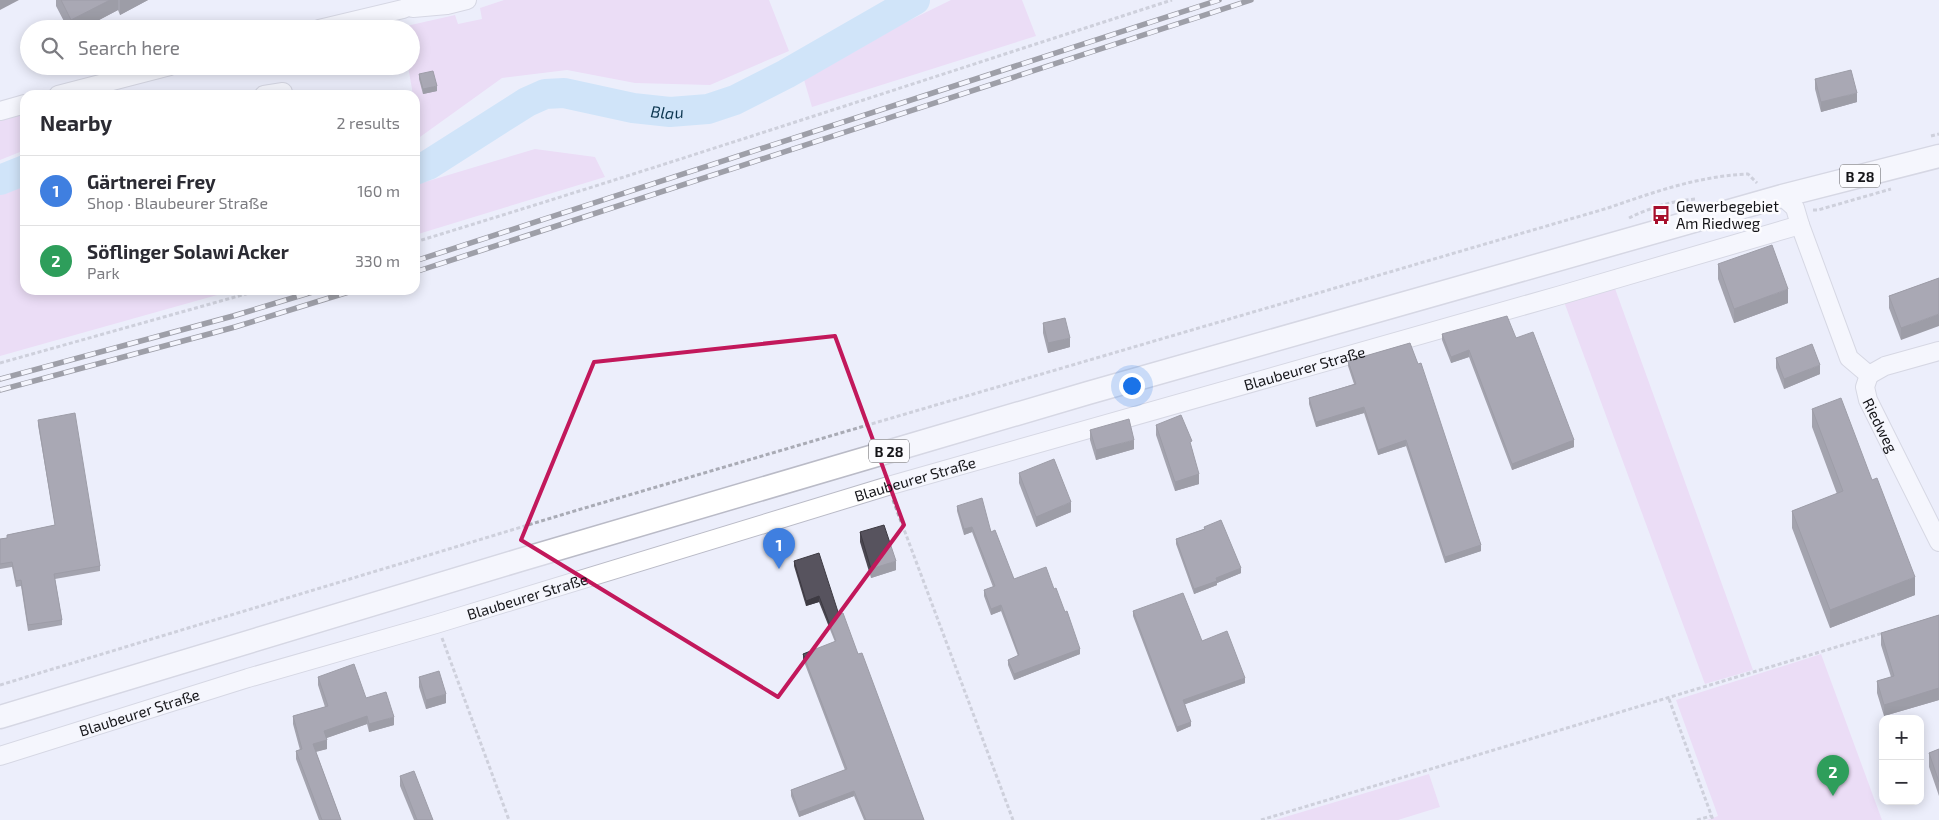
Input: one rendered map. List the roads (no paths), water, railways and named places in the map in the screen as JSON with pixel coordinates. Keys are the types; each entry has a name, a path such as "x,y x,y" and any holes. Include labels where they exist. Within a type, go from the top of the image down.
{"main road":[{"name":"B 28","path":"0,717 510,563 1088,393 1776,198 1939,156"}],"street":[{"path":"348,20 401,4 425,0"},
{"path":"401,4 447,5 467,0"},
{"path":"79,90 136,75"},
{"path":"0,112 20,106"},
{"path":"1776,198 1795,208 1800,225"},
{"name":"Riedweg","path":"1800,225 1849,358 1869,375 1865,387 1868,400 1939,542"},
{"name":"Blaubeurer Straße","path":"0,756 248,678 436,624 888,486 1545,300 1800,225"},
{"path":"1869,375 1885,366 1939,351"}],"waterway":[{"name":"Blau","path":"420,168 428,165 527,102 545,94 564,93 633,108 670,112 708,109 735,100 786,74 915,0"},
{"name":"Blau","path":"0,180 20,172"}],"railway":[{"path":"420,259 1219,0"},
{"path":"420,270 1251,0"},
{"path":"0,379 233,316 302,295"},
{"path":"0,390 235,327 339,295"}],"place":[{"name":"Gewerbegebiet Am Riedweg","path":"1661,215"},
{"name":"Gärtnerei Frey","path":"779,569"},
{"name":"Söflinger Solawi Acker","path":"1833,796"}]}
